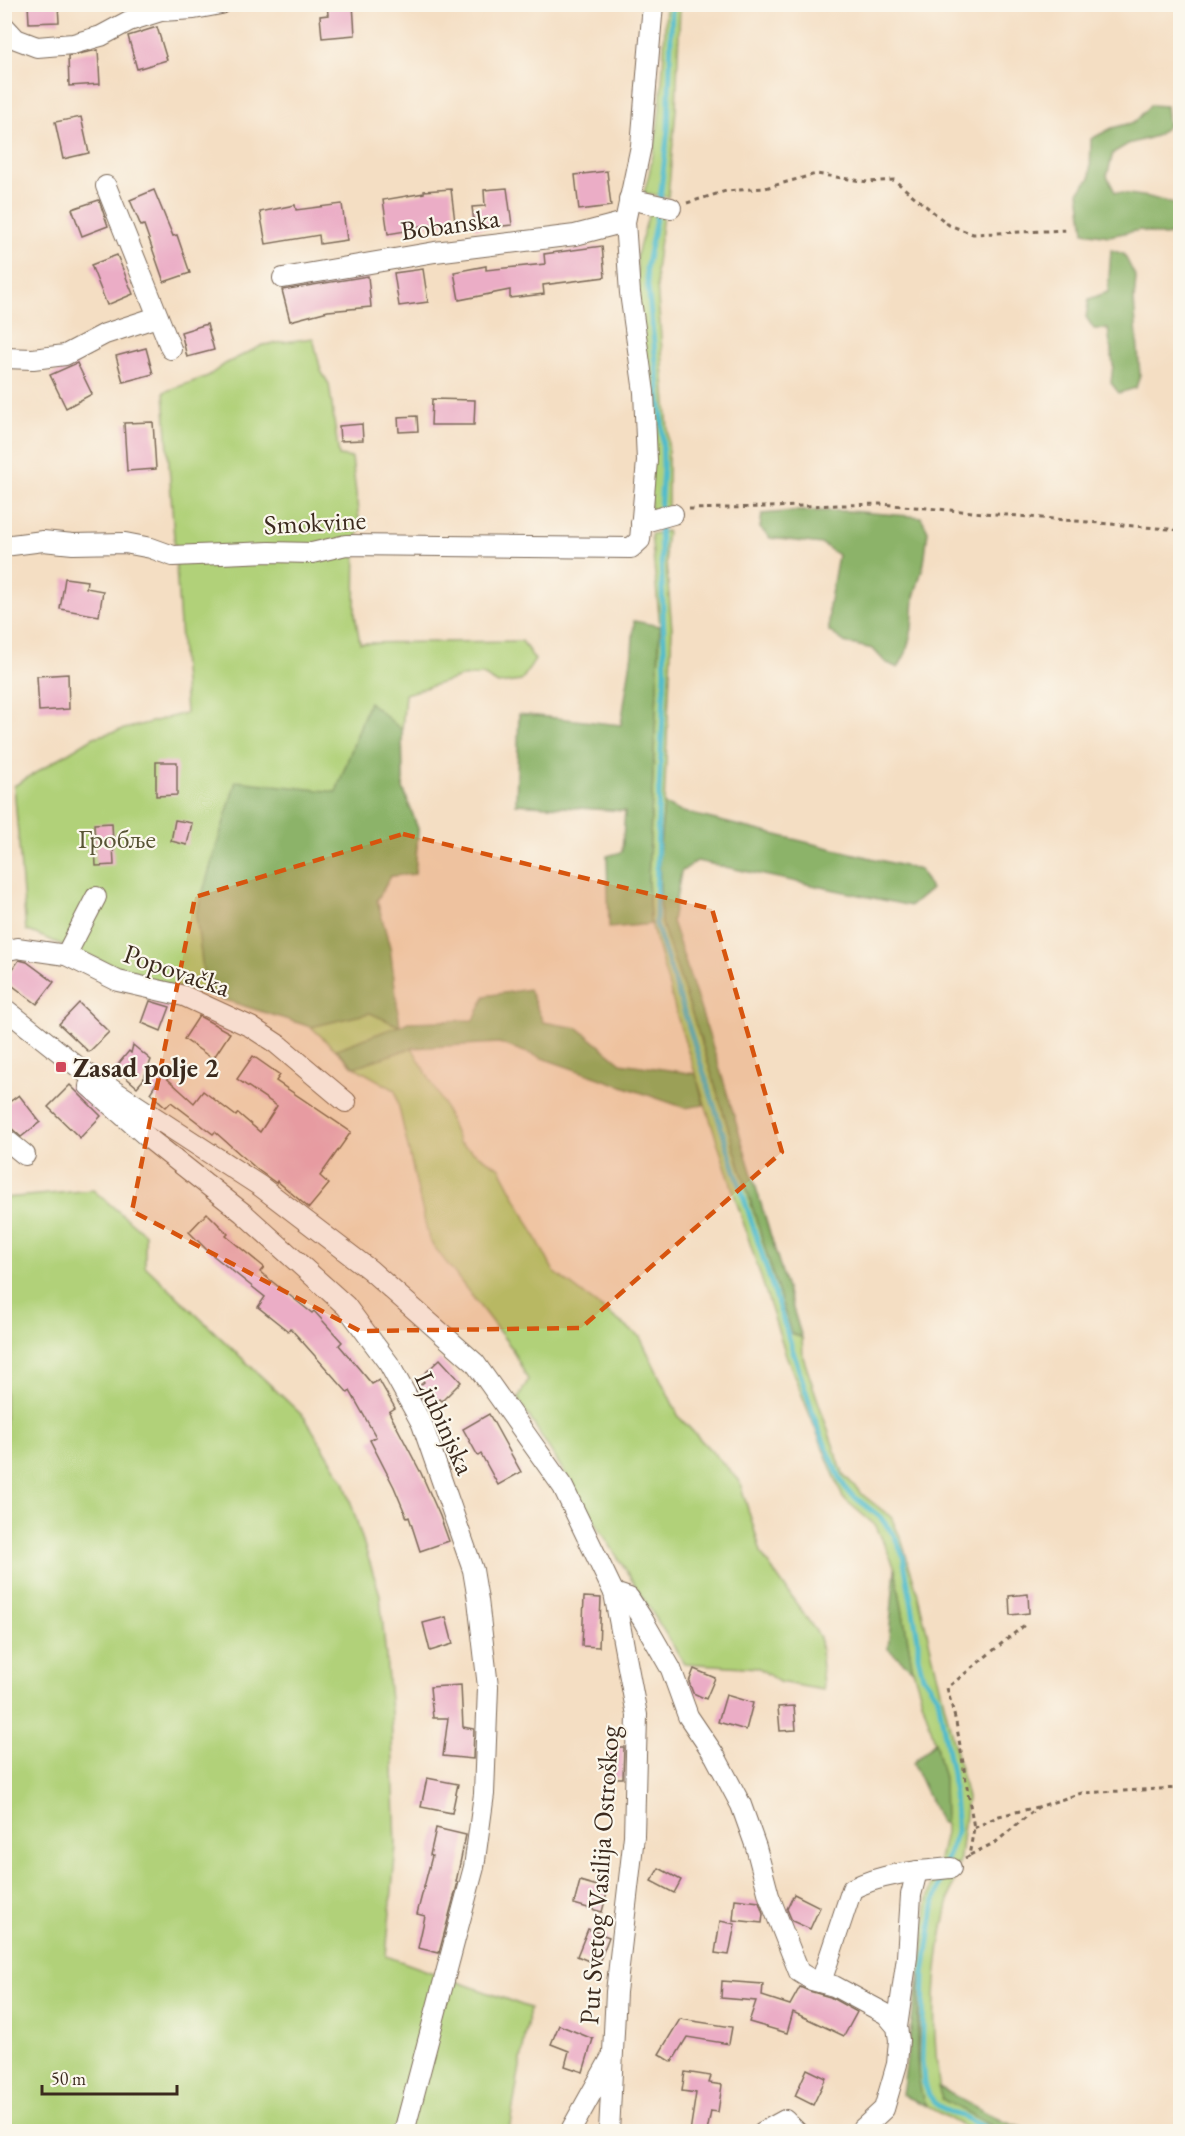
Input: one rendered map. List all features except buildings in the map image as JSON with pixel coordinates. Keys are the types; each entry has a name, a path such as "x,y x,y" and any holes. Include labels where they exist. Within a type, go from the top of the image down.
{"street":[{"path":"4,26 16,39 38,47 73,44 101,36 129,21 161,11 194,9 220,4"},
{"path":"653,4 640,146 625,222 630,293 644,392 647,461 645,522 673,513"},
{"path":"106,186 156,317 171,349"},
{"path":"629,198 671,208"},
{"name":"Bobanska","path":"283,278 435,252 575,235 625,222"},
{"path":"4,358 33,359 65,355 105,334 156,317"},
{"name":"Smokvine","path":"4,546 43,541 73,544 125,543 173,556 269,552 312,553 346,545 631,548 640,540 645,522"},
{"path":"66,955 96,897"},
{"name":"Popovačka","path":"4,951 17,948 66,955 118,981 184,996 251,1027 277,1044 346,1102"},
{"path":"4,1008 82,1070"},
{"name":"Put Svetog Vasilija Ostroškog","path":"82,1070 269,1193 370,1270 475,1364 563,1487 614,1593 637,1715 634,1836 616,1992 609,2132"},
{"name":"Ljubinjska","path":"82,1070 85,1080 101,1096 152,1141 243,1213 346,1306 389,1364 423,1424 473,1570 488,1687 484,1794 474,1867 404,2132"},
{"path":"4,1138 25,1155"},
{"path":"614,1593 629,1598 649,1630 671,1669 688,1716 715,1756 741,1805 756,1847 769,1896 799,1972 834,1986 886,2014 897,2027"},
{"path":"821,1982 852,1889 869,1880 917,1871 951,1868"},
{"path":"869,2128 884,2109 897,2064 899,2040 897,2027 907,1957 911,1895 917,1871"},
{"path":"572,2132 572,2128 613,2053"},
{"path":"763,2132 785,2120 797,2132"}],"path":[{"path":"671,208 726,191 765,188 816,174 868,182 894,180 949,225 973,234 1069,230"},
{"path":"673,513 687,509 880,504 1180,530"},
{"path":"969,1856 974,1828 956,1722 947,1688 1027,1623"},
{"path":"974,1828 999,1816 1082,1793 1180,1788"},
{"path":"951,1868 996,1842 1038,1807"}],"highlighted area":[{"path":"403,834 712,909 782,1152 581,1328 360,1331 132,1211 195,897"}],"green space":[{"path":"666,5 680,5 676,109 668,197 644,193 658,123"},
{"path":"1150,105 1166,106 1168,126 1156,136 1128,144 1113,153 1107,176 1115,192 1149,197 1174,204 1180,219 1177,234 1164,236 1140,230 1109,236 1084,232 1079,191 1090,178 1091,139 1112,128 1135,122"},
{"path":"650,210 663,215 656,271 668,431 668,510 651,513 637,289 637,255"},
{"path":"1111,250 1124,254 1136,278 1134,301 1140,375 1136,388 1119,393 1111,383 1113,365 1108,329 1094,329 1086,317 1089,299 1108,292"},
{"name":"Гробље","path":"313,338 321,371 329,384 339,456 352,458 360,529 356,539 355,614 360,643 522,641 535,660 521,681 498,684 483,675 461,677 405,694 402,730 403,788 418,829 415,874 391,876 377,900 400,1026 443,1103 459,1143 500,1168 554,1272 640,1337 679,1417 739,1480 762,1555 820,1637 823,1690 779,1682 759,1668 684,1663 518,1399 528,1380 511,1347 429,1240 395,1090 354,1067 311,1027 206,994 150,981 26,930 14,786 94,737 186,713 164,392 208,376 225,364 263,345"},
{"path":"848,511 921,517 928,531 924,563 914,597 912,629 906,653 898,668 885,662 873,649 846,643 829,631 829,606 838,555 822,544 770,538 760,528 762,514"},
{"path":"667,531 665,549 672,629 664,804 659,855 662,921 791,1333 802,1338 803,1357 843,1474 864,1496 891,1517 901,1539 917,1591 967,1798 959,1865 938,1864 945,1833 944,1779 913,1670 895,1568 876,1526 843,1498 786,1355 680,1026 650,920 648,880 660,626 651,534"},
{"path":"634,621 660,626 648,880 652,924 609,928 607,856 622,852 625,811 516,804 519,714 621,725 632,653"},
{"path":"369,702 402,730 403,788 418,829 415,874 391,876 377,900 390,947 400,1026 408,1022 474,1020 485,996 529,989 543,1022 578,1028 621,1063 696,1074 704,1105 685,1108 499,1043 412,1048 354,1067 336,1049 399,1026 370,1013 311,1027 206,994 196,915 236,781 336,792"},
{"path":"664,804 679,811 920,870 931,889 911,906 697,861 681,872 672,921 802,1338 791,1333 706,1056 661,921 659,855"},
{"path":"93,1190 145,1234 145,1266 305,1418 344,1481 380,1595 391,1711 396,1846 386,1956 530,2008 509,2131 5,2132 5,1198"},
{"path":"895,1568 913,1670 888,1649"},
{"path":"935,1742 944,1779 945,1824 940,1822 913,1763"},
{"path":"957,1871 945,1916 936,1984 935,2030 940,2088 942,2099 1001,2131 972,2131 926,2106 921,2097 918,2079 920,1974 927,1904 934,1874"},
{"path":"920,1974 917,2060 921,2093 926,2106 902,2095"},
{"path":"938,2087 1002,2121 1031,2131 1001,2131 942,2099"}],"waterway":[{"path":"660,200 668,129 672,4"},
{"path":"658,209 646,269 662,418 663,466 660,513"},
{"path":"660,522 665,673 658,813 656,924 817,1426 847,1491 880,1517 894,1535 903,1556 918,1639 918,1656 923,1676 938,1697 952,1774 957,1831 945,1863"},
{"path":"943,1872 935,1900 924,1974 922,2061 924,2083 929,2095 937,2105 994,2132"}],"place":[{"name":"Zasad polje 2","path":"61,1067"}]}
